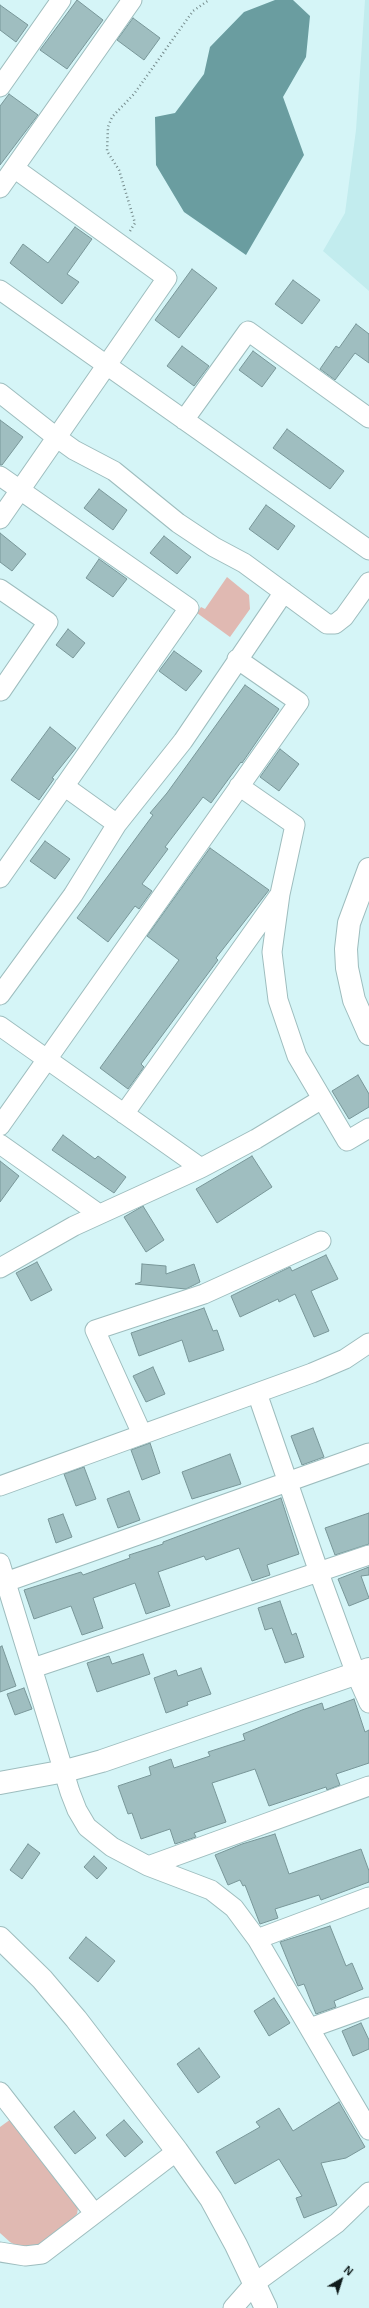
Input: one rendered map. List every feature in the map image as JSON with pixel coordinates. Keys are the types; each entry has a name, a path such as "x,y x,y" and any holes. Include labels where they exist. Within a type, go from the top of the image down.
{"street":[{"path":"0,87 61,0"},
{"path":"0,188 132,0"},
{"path":"0,519 167,278 14,168"},
{"path":"0,290 369,550"},
{"path":"184,420 248,331 369,418"},
{"path":"0,392 74,450 114,471 178,522 214,547 244,563 327,624 336,624 344,617 369,582"},
{"path":"0,476 189,608 0,878"},
{"path":"0,589 48,622 0,692"},
{"path":"0,995 73,895 117,824 183,741 237,658 284,592"},
{"path":"0,1126 299,702 237,658"},
{"path":"64,786 117,824"},
{"path":"239,786 295,825 280,894 272,952 278,1000 298,1056 347,1141 369,1128"},
{"path":"369,868 362,906 349,923 346,949 347,968 354,1000 369,1034"},
{"path":"124,1114 280,894"},
{"path":"0,1026 46,1060 201,1168"},
{"path":"0,1268 74,1226 201,1168 256,1140 322,1099"},
{"path":"0,1144 99,1214"},
{"path":"142,1434 95,1330 204,1294 321,1241"},
{"path":"0,1486 257,1393 345,1359 369,1343"},
{"path":"257,1393 319,1573 362,1671 369,1703"},
{"path":"3,1583 369,1453"},
{"path":"33,1668 369,1555"},
{"path":"0,1563 3,1583 33,1668 77,1810 87,1827 112,1847 148,1866 219,1895 234,1908 257,1939 369,2130"},
{"path":"0,1783 65,1771 102,1761 362,1671"},
{"path":"148,1866 369,1786"},
{"path":"257,1939 369,1897"},
{"path":"0,1938 42,1979 76,2019 177,2151 211,2199 266,2308"},
{"path":"310,2028 369,2007"},
{"path":"0,2092 94,2213"},
{"path":"0,2252 25,2256 42,2254 177,2151"},
{"path":"233,2308 255,2284 337,2223 369,2192"}],"path":[{"path":"134,236 129,232 135,223 119,170 107,151 108,127 112,117 134,94 193,11 209,0"}],"shaded area":[{"path":"275,0 293,0 310,16 306,57 283,97 304,155 246,255 184,212 156,165 155,117 175,113 204,74 210,47 244,12"},
{"path":"365,0 369,0 369,291 323,251 345,213 356,130"},
{"path":"227,577 249,595 250,609 230,637 197,613 201,607 205,609"},
{"path":"11,2119 75,2201 78,2208 77,2214 69,2223 38,2247 19,2247 10,2242 0,2233 0,2127"}],"building":[{"path":"77,0 103,20 67,69 40,50"},
{"path":"0,5 28,25 16,42 0,30"},
{"path":"133,18 160,38 144,60 117,40"},
{"path":"9,94 38,115 0,165 0,106"},
{"path":"75,227 92,239 67,274 79,282 62,304 10,263 23,244 48,263"},
{"path":"192,269 217,288 179,338 155,320"},
{"path":"293,280 320,300 302,324 275,304"},
{"path":"356,324 369,334 369,363 355,353 335,380 320,369 336,346 339,348"},
{"path":"182,346 209,366 194,386 167,366"},
{"path":"253,351 276,368 262,387 239,370"},
{"path":"0,420 23,437 2,465 0,465"},
{"path":"287,429 344,471 330,489 273,448"},
{"path":"99,489 127,510 113,530 84,508"},
{"path":"266,505 295,526 278,550 249,529"},
{"path":"0,533 26,554 12,571 0,562"},
{"path":"164,536 191,557 177,574 150,553"},
{"path":"99,559 127,579 113,597 86,578"},
{"path":"68,629 85,643 73,658 56,645"},
{"path":"174,651 202,671 186,691 159,671"},
{"path":"245,685 279,709 242,763 241,762 211,803 203,797 165,847 168,849 142,884 152,891 139,909 135,906 108,942 77,918 153,815 150,813 167,793"},
{"path":"50,727 76,748 52,778 54,779 39,800 11,780"},
{"path":"280,749 299,764 279,791 260,777"},
{"path":"45,841 70,859 55,879 30,861"},
{"path":"210,848 269,890 216,958 218,960 141,1064 144,1067 128,1089 100,1068 179,960 147,936"},
{"path":"358,1075 369,1094 369,1107 349,1119 332,1091"},
{"path":"63,1135 95,1159 98,1156 126,1177 114,1193 52,1150"},
{"path":"252,1156 272,1187 217,1223 196,1189"},
{"path":"0,1161 19,1176 0,1202"},
{"path":"143,1206 164,1240 146,1252 124,1217"},
{"path":"326,1255 338,1279 311,1291 329,1331 314,1337 295,1294 279,1302 278,1299 240,1317 231,1296 290,1267 292,1271"},
{"path":"37,1262 52,1290 31,1301 16,1273"},
{"path":"142,1264 166,1266 166,1274 194,1264 200,1282 186,1289 135,1284 141,1282"},
{"path":"204,1308 213,1331 217,1330 224,1350 189,1362 182,1340 139,1356 131,1333"},
{"path":"153,1367 165,1394 146,1402 133,1376"},
{"path":"313,1428 324,1457 302,1465 291,1436"},
{"path":"150,1443 160,1473 142,1480 131,1450"},
{"path":"230,1454 241,1484 192,1499 182,1472"},
{"path":"84,1467 96,1499 76,1506 64,1474"},
{"path":"129,1491 140,1520 118,1528 107,1499"},
{"path":"281,1498 299,1554 267,1565 270,1575 252,1581 239,1548 206,1560 204,1556 158,1572 170,1606 146,1614 135,1583 93,1598 103,1628 82,1635 71,1606 34,1619 24,1590 81,1572 83,1575 130,1558 129,1555 163,1544 163,1542"},
{"path":"369,1513 369,1544 335,1555 325,1528"},
{"path":"63,1514 72,1537 56,1543 48,1519"},
{"path":"369,1567 369,1575 361,1576 369,1598 349,1606 338,1579"},
{"path":"280,1601 292,1635 296,1633 304,1657 285,1663 272,1628 265,1630 258,1608"},
{"path":"2,1646 16,1686 0,1692 0,1647"},
{"path":"143,1654 150,1674 97,1692 87,1663 109,1656 112,1664"},
{"path":"201,1668 211,1694 187,1702 188,1705 166,1713 154,1678 176,1670 178,1676"},
{"path":"24,1688 32,1709 15,1715 7,1694"},
{"path":"354,1699 365,1732 369,1730 369,1763 336,1774 340,1785 327,1790 326,1787 269,1806 255,1769 212,1783 226,1822 194,1833 196,1837 175,1844 170,1829 141,1839 132,1813 128,1814 118,1786 151,1775 149,1767 171,1759 174,1768 210,1756 208,1752 245,1740 243,1734 302,1710 322,1703 324,1710"},
{"path":"275,1834 289,1874 361,1849 369,1871 369,1882 321,1900 319,1895 275,1909 278,1918 260,1924 245,1885 243,1886 240,1880 228,1885 215,1855 242,1844"},
{"path":"28,1844 40,1853 22,1879 10,1870"},
{"path":"94,1856 107,1868 97,1879 84,1867"},
{"path":"330,1926 346,1966 352,1963 363,1989 334,2001 336,2007 316,2014 304,1984 298,1986 280,1942"},
{"path":"86,1937 115,1961 98,1982 69,1958"},
{"path":"274,1998 290,2023 269,2036 254,2011"},
{"path":"361,2023 369,2040 369,2049 353,2056 342,2031"},
{"path":"199,2048 220,2077 198,2093 177,2064"},
{"path":"339,2102 365,2147 346,2158 321,2163 337,2205 304,2218 296,2198 302,2196 279,2159 235,2184 216,2152 260,2127 256,2122 279,2108 293,2131"},
{"path":"74,2111 96,2138 75,2154 54,2127"},
{"path":"124,2120 143,2142 125,2157 106,2135"}]}
